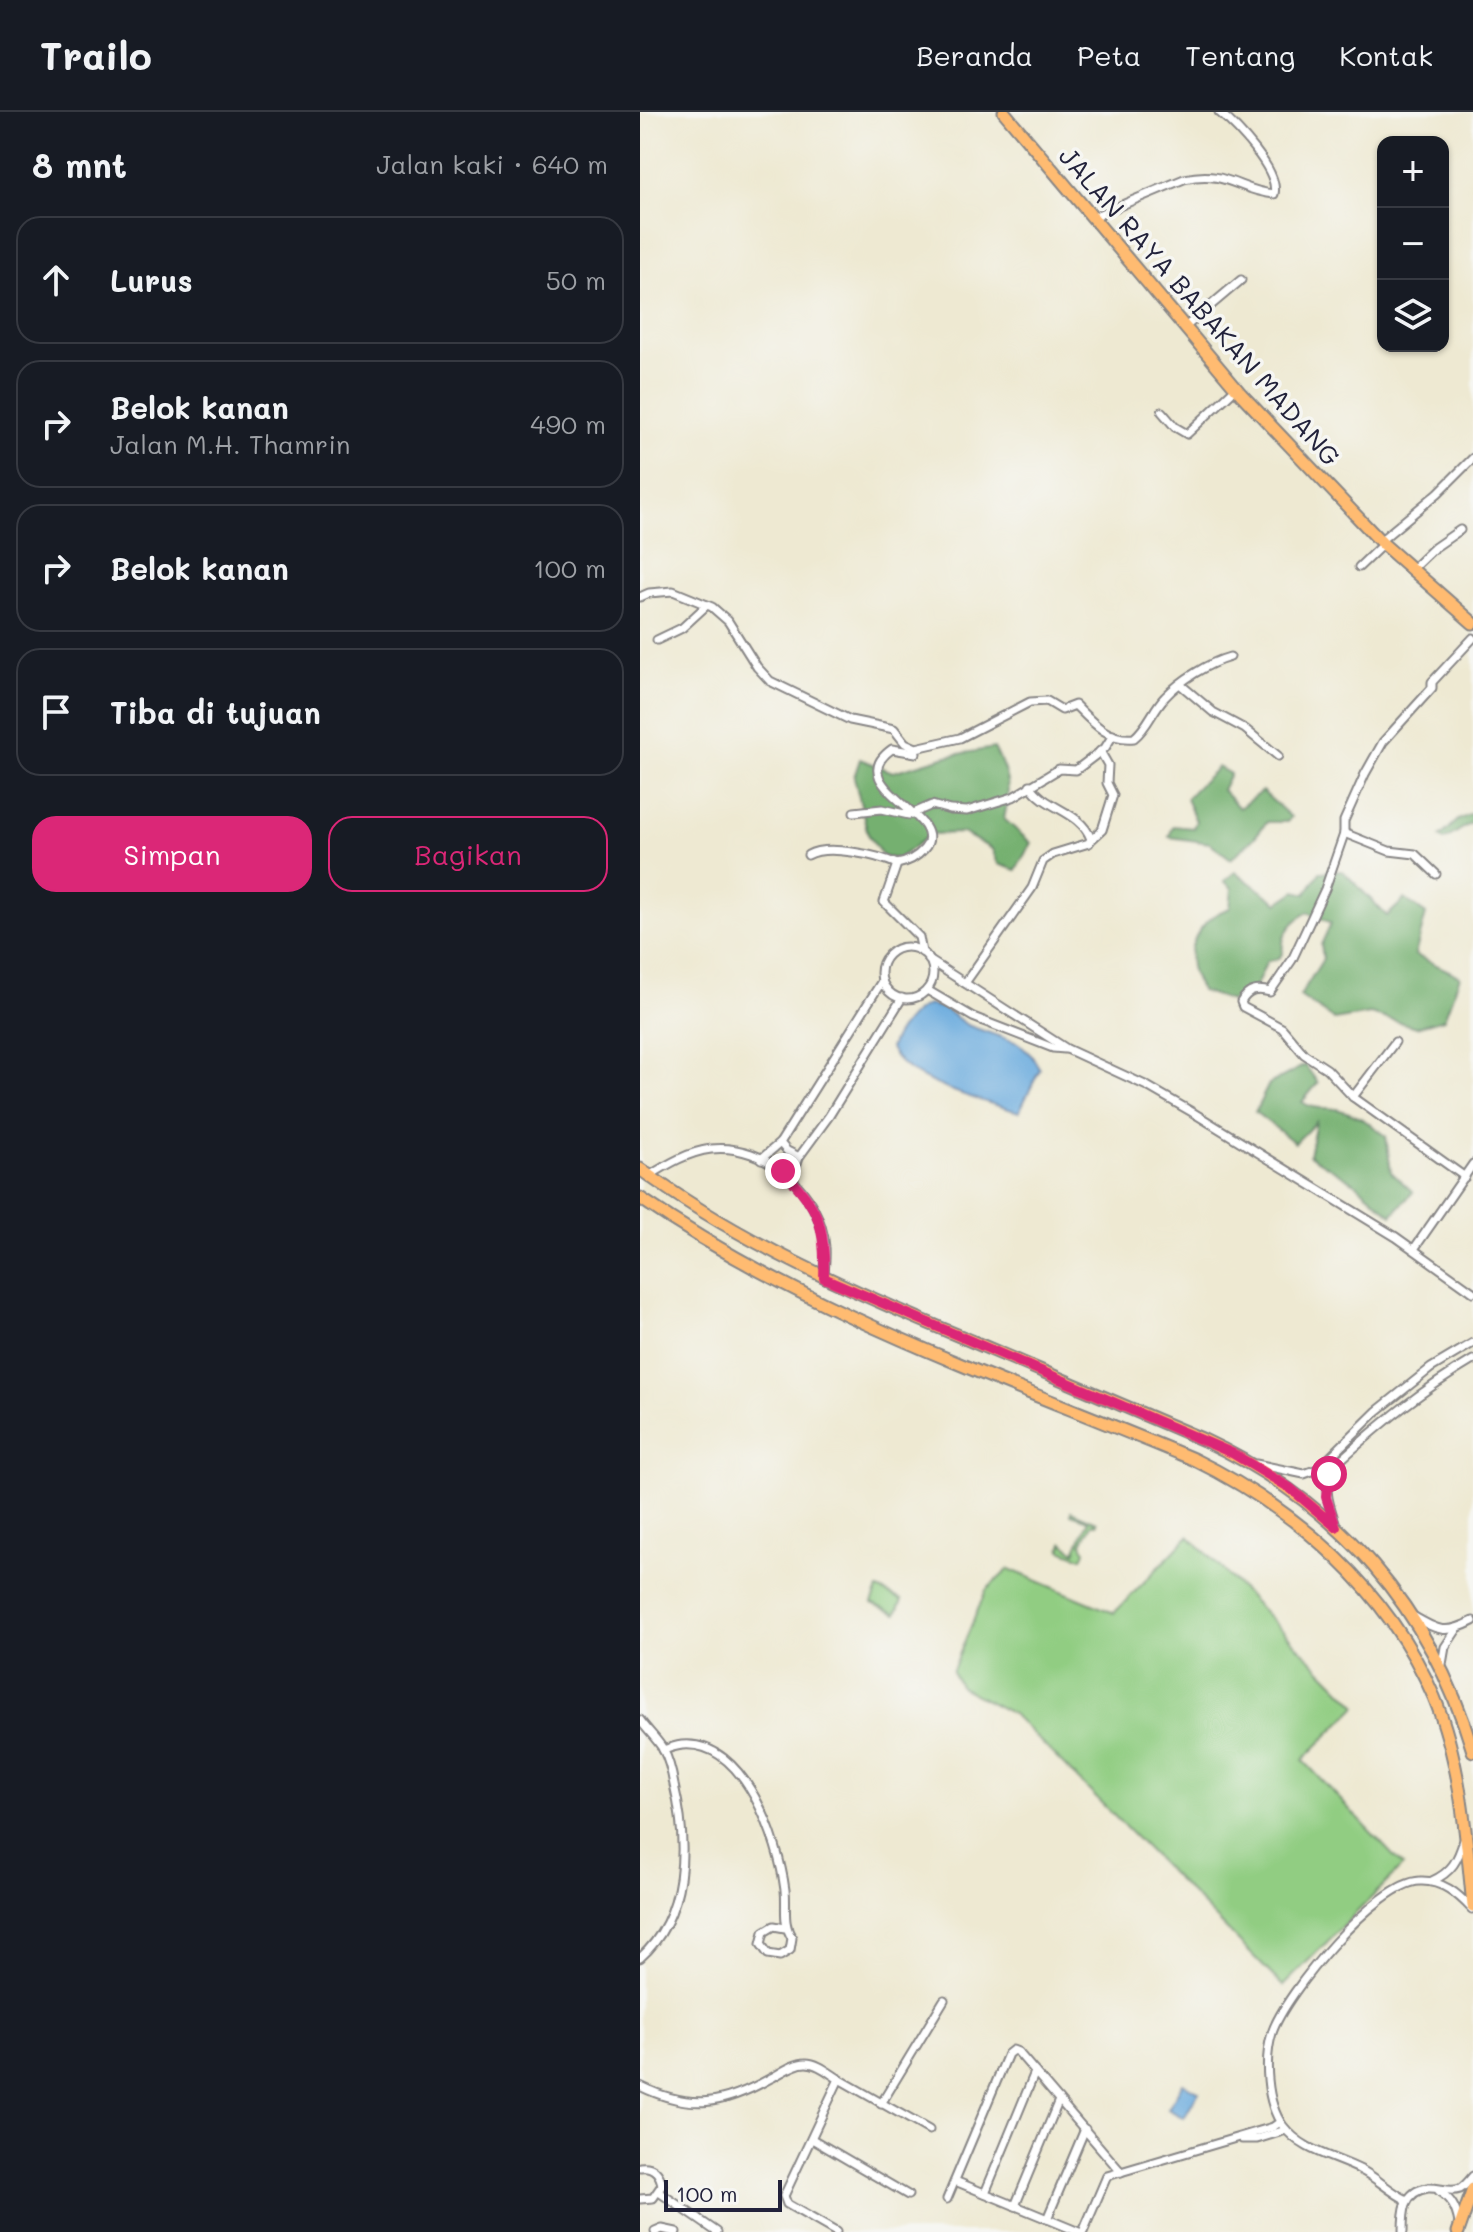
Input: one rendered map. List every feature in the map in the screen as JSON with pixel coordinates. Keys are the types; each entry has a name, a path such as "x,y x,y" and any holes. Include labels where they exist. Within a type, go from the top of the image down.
{"main road":[{"name":"JALAN RAYA BABAKAN MADANG","path":"1004,112 1236,388 1382,542 1473,623"},
{"path":"643,1174 734,1230 824,1278 1204,1440 1290,1488 1336,1527 1385,1578 1412,1615 1451,1691 1473,1751"},
{"path":"640,1198 729,1256 832,1309 1193,1459 1248,1487 1298,1522 1367,1592 1416,1662 1434,1698 1451,1750 1466,1834 1473,1908"},
{"path":"1280,1509 1292,1500 1290,1488"},
{"path":"1298,1522 1297,1514 1310,1504"},
{"path":"1434,1698 1451,1691"},
{"path":"1459,2230 1473,2189"}],"street":[{"path":"1093,217 1197,176 1218,176 1274,194 1275,186 1256,152 1240,131 1219,112"},
{"path":"1184,328 1241,280"},
{"path":"1162,412 1175,427 1187,434 1236,388"},
{"path":"1359,567 1473,458"},
{"path":"1411,570 1434,548 1460,530"},
{"path":"641,596 673,591 707,605 722,613 757,667 770,681 850,720 894,729 912,747 932,746"},
{"path":"657,640 682,628 707,605"},
{"path":"1465,1177 1353,1097 1327,1069 1304,1054 1282,1028 1243,1007 1241,1002 1252,991 1261,989 1270,992 1283,976 1325,889 1344,833 1344,821 1359,785 1383,742 1473,638"},
{"path":"808,855 822,850 883,858 897,864 916,856 927,844 927,830 904,802 883,787 880,761 892,749 919,753 960,738 1018,707 1041,700 1062,710 1075,705 1096,727 1113,735 1134,738 1141,733 1164,697 1204,666 1230,657"},
{"path":"1181,685 1213,712 1245,729 1278,756"},
{"path":"854,812 882,809 914,814 932,805 967,811 1013,797 1059,769 1076,770 1100,751 1113,735"},
{"path":"965,983 1032,888 1043,861 1053,854 1090,841 1102,830 1113,794 1107,783 1108,765 1100,751"},
{"path":"1030,785 1042,801 1075,818 1088,833 1090,841"},
{"path":"1344,833 1389,851 1415,854 1436,874"},
{"path":"897,864 884,902 919,937 922,952 929,960 1067,1049 1161,1094 1414,1249 1473,1292"},
{"path":"761,1159 780,1143 882,981 882,965 891,952 906,947 922,952"},
{"path":"882,981 892,994 913,998 927,990 933,976 929,960"},
{"path":"927,990 986,1022 1053,1048 1067,1049"},
{"path":"792,1180 799,1157 829,1116 902,998"},
{"path":"1353,1097 1395,1042"},
{"path":"780,1143 799,1157"},
{"path":"643,1174 713,1149 740,1152 783,1171 804,1193 817,1214 825,1247 824,1278"},
{"path":"1414,1249 1473,1164"},
{"path":"1250,1463 1292,1473 1304,1474 1318,1469 1377,1411 1431,1368 1473,1343"},
{"path":"1336,1527 1326,1497 1329,1474 1336,1464 1393,1413 1473,1360"},
{"path":"1431,1368 1440,1380"},
{"path":"1412,1615 1431,1627 1445,1631 1473,1621"},
{"path":"1441,1670 1445,1647 1457,1629"},
{"path":"640,1720 663,1750 682,1817 684,1836 682,1865 672,1909 661,1935 640,1958"},
{"path":"663,1750 682,1745 710,1750 723,1759 759,1803 771,1830 785,1890 785,1928 792,1938 790,1950 780,1956 768,1954 761,1944 764,1932 774,1926 785,1928"},
{"path":"1430,1882 1444,1876 1453,1866 1466,1834"},
{"path":"1407,2200 1389,2191 1364,2171 1310,2149 1286,2130 1280,2122 1267,2083 1271,2037 1284,2007 1317,1962 1371,1905 1401,1884 1430,1882 1455,1892 1473,1908"},
{"path":"881,2104 944,2000"},
{"path":"947,2199 1008,2054 1013,2050 1018,2052 1121,2172"},
{"path":"640,2086 678,2101 704,2103 746,2092 804,2062 817,2065 929,2130"},
{"path":"985,2193 1035,2072"},
{"path":"836,2232 787,2204 784,2196 839,2079"},
{"path":"1015,2206 1059,2100"},
{"path":"955,2181 1081,2232 1107,2176 1273,2127 1280,2122"},
{"path":"1047,2219 1085,2129"},
{"path":"1236,2138 1257,2139 1286,2130"},
{"path":"812,2139 908,2195"},
{"path":"640,2167 657,2172 662,2185 653,2198 640,2199"},
{"path":"1403,2232 1403,2211 1407,2200 1415,2193 1429,2188 1452,2191 1463,2188 1473,2176"},
{"path":"1438,2190 1456,2208 1459,2230"},
{"path":"659,2192 717,2232"},
{"path":"655,2232 662,2229 676,2232"}],"green space":[{"path":"994,748 1007,783 1004,819 1031,843 1016,870 998,864 992,849 963,833 931,834 898,859 883,857 868,834 854,777 860,759 893,772 947,756"},
{"path":"1218,767 1230,774 1222,790 1239,808 1262,791 1291,817 1287,822 1267,822 1231,859 1210,843 1169,837 1173,826 1193,828 1196,821 1186,799"},
{"path":"1473,813 1473,822 1444,840 1440,837 1458,820"},
{"path":"1343,871 1387,916 1405,899 1426,914 1415,955 1460,976 1444,1019 1416,1027 1370,1014 1334,1020 1300,996 1323,959 1321,945 1331,923 1308,912 1289,929 1283,953 1278,959 1267,961 1256,986 1231,1001 1201,991 1192,970 1192,947 1206,923 1230,908 1232,888 1224,881 1235,872 1278,903 1296,891 1306,894 1320,872"},
{"path":"1305,1065 1318,1083 1302,1102 1353,1114 1386,1136 1391,1172 1413,1192 1392,1215 1355,1183 1309,1155 1316,1122 1295,1143 1255,1112 1269,1084"},
{"path":"1071,1511 1097,1522 1092,1524 1082,1543 1085,1551 1082,1558 1061,1550 1063,1543 1075,1552 1089,1520 1071,1514"},
{"path":"1189,1536 1357,1706 1303,1760 1403,1866 1283,1986 1013,1714 961,1687 952,1672 986,1590 1009,1569 1114,1613"},
{"path":"878,1589 902,1600 896,1614 872,1603"}],"water":[{"path":"927,1005 943,1008 967,1025 1018,1043 1032,1056 1040,1069 1019,1112 928,1081 898,1060 890,1048 892,1042 910,1017"},
{"path":"1183,2083 1199,2092 1184,2118 1168,2109"}],"route":[{"path":"783,1171 804,1193 817,1214 825,1247 824,1278 1232,1453 1290,1488 1336,1527 1326,1497 1329,1474"}]}
